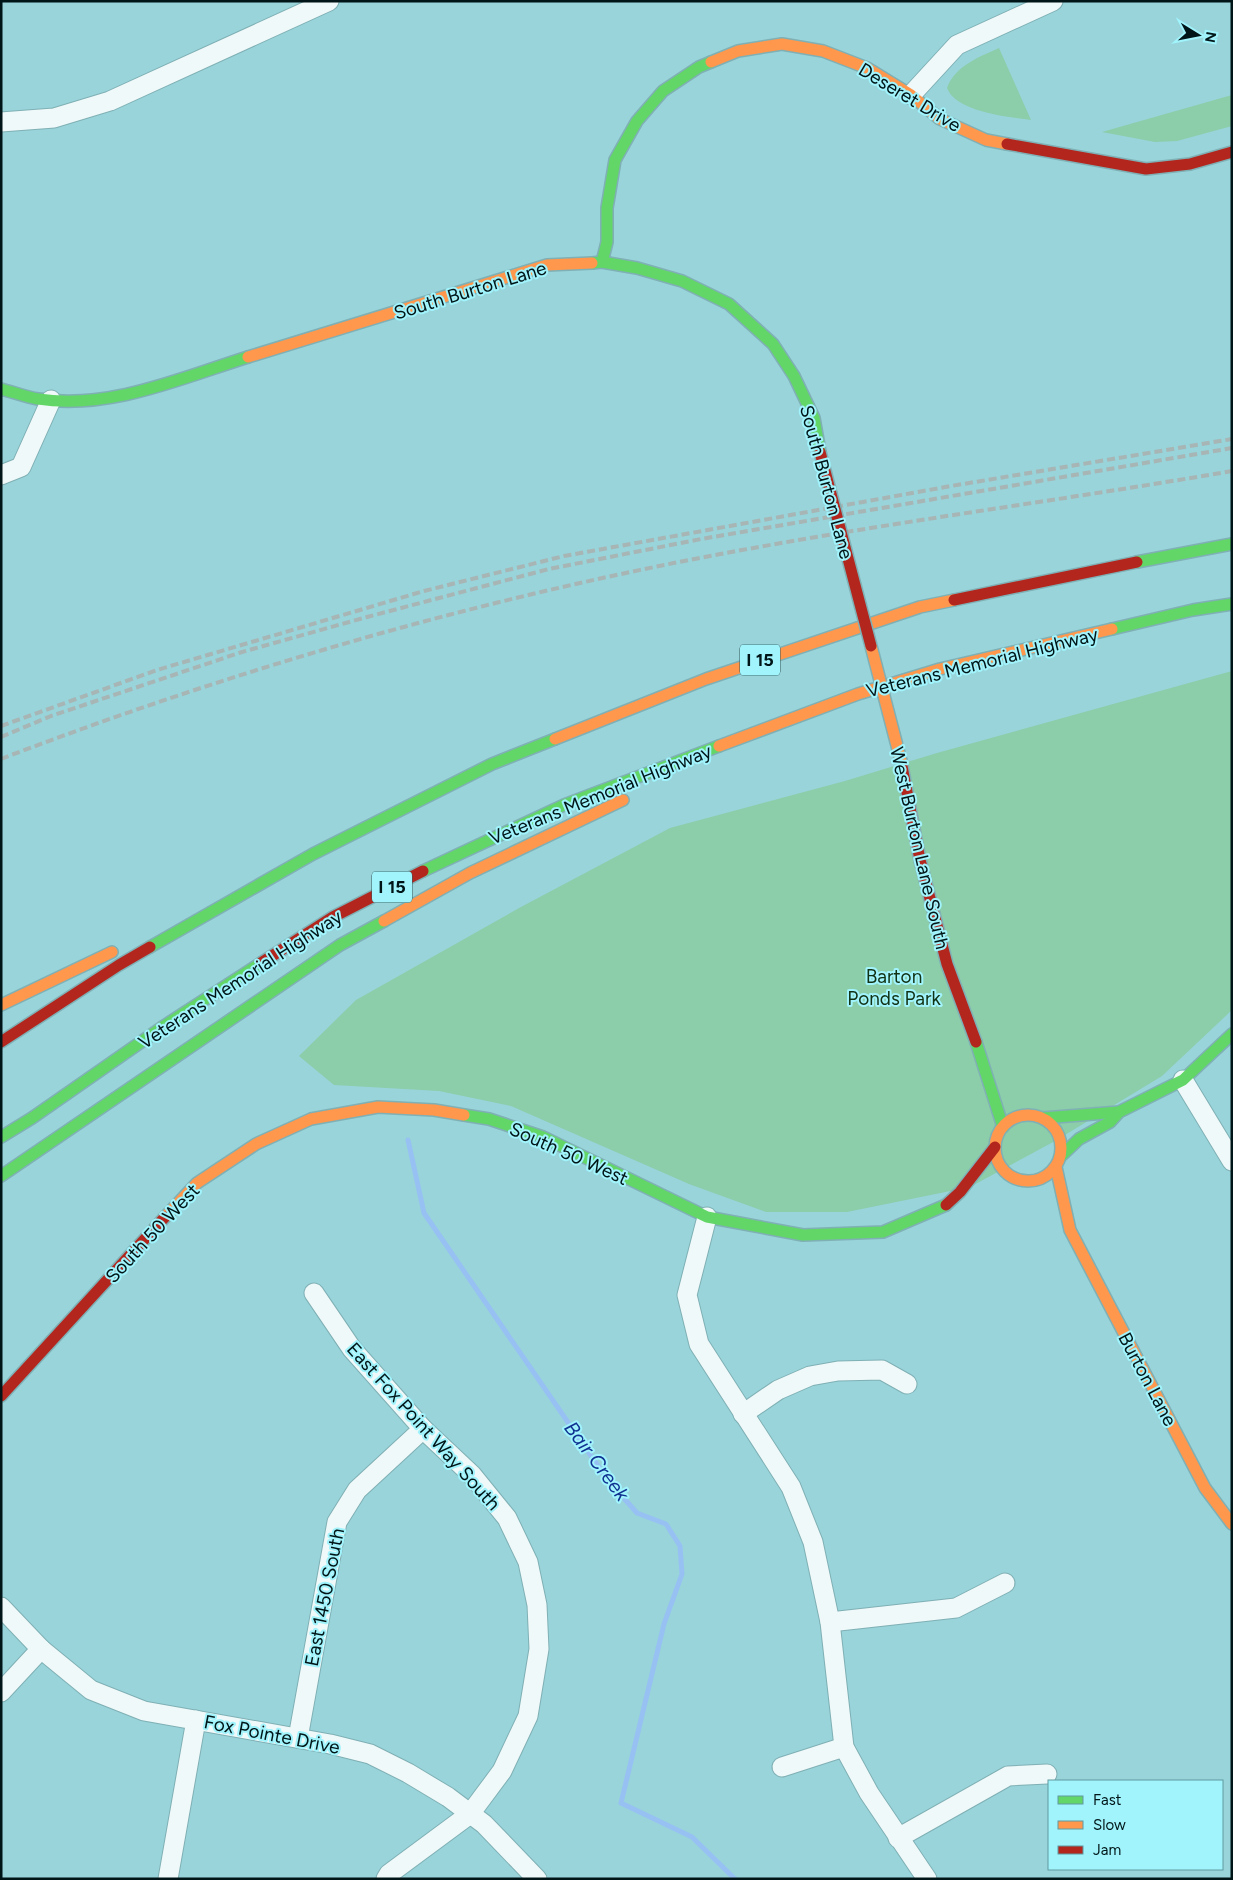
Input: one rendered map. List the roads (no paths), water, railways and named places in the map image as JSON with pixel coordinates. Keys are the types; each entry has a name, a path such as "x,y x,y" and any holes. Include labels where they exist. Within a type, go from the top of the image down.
{"main road":[{"name":"Deseret Drive","path":"602,262 607,242 607,208 615,160 637,121 663,91 699,67 738,51 782,44 823,51 867,68 911,95 940,119 986,140 1146,169 1190,164 1232,152"},
{"name":"South Burton Lane","path":"1,389 38,400 84,401 122,396 547,265 602,262 637,268 682,281 728,304 772,344 794,376 814,418 820,452 874,659"},
{"name":"I 15","path":"1,1042 119,964 313,854 492,764 706,679 920,607 1232,544"},
{"name":"Veterans Memorial Highway","path":"1,1137 32,1118 164,1026 333,917 438,863 564,805 821,707 940,669 1193,610 1232,604"},
{"name":"West Burton Lane South","path":"874,659 901,761 920,860 947,964 984,1062 1003,1127"},
{"path":"678,774 821,707"},
{"path":"1,1176 340,945 470,873 634,795"},
{"path":"155,931 313,854"},
{"path":"1,1005 120,948"},
{"path":"1002,1180 1038,1180 1048,1175 1079,1139 1110,1122 1119,1112 1183,1080 1232,1034"},
{"name":"West Burton Lane South","path":"984,1062 1000,1079"},
{"path":"1020,1102 1038,1117 1052,1125 1058,1134 1061,1146 1058,1162"},
{"name":"South 50 West","path":"1,1396 197,1183 256,1144 311,1119 378,1106 434,1110 489,1119 543,1137 707,1217 802,1235 883,1232 946,1205 960,1192 995,1147"},
{"path":"1039,1192 1022,1180 1008,1174 1001,1167 995,1147 997,1136 1003,1127 1011,1120 1021,1116 1038,1117 1119,1112"},
{"name":"Burton Lane","path":"1058,1162 1070,1230"},
{"name":"South 50 West","path":"960,1192 979,1185"},
{"name":"Burton Lane","path":"1053,1210 1070,1230 1205,1488 1232,1524"}],"street":[{"path":"1,122 54,118 110,101 329,1"},
{"path":"911,95 957,45 1053,1"},
{"path":"1,475 21,467 51,400"},
{"path":"1183,1080 1232,1161"},
{"path":"707,1217 686,1295 698,1344 791,1487 812,1542 830,1622 844,1747 869,1793 927,1879"},
{"name":"East Fox Point Way South","path":"314,1293 352,1349 423,1429 472,1475 507,1518 528,1562 537,1605 539,1649 528,1716 502,1771 470,1814 390,1874 386,1879"},
{"path":"743,1414 778,1390 810,1376 838,1371 882,1370 907,1384"},
{"name":"East 1450 South","path":"298,1738 337,1522 357,1490 423,1429"},
{"path":"830,1622 956,1608 1005,1583"},
{"name":"Fox Pointe Drive","path":"1,1607 41,1649 91,1690 144,1711 330,1744 370,1754 448,1797 484,1824 537,1879"},
{"path":"1,1692 41,1649"},
{"path":"168,1879 196,1720"},
{"path":"782,1767 844,1747"},
{"path":"898,1838 1008,1776 1048,1774"}],"waterway":[{"name":"Bair Creek","path":"408,1140 424,1213 607,1479 637,1513 666,1524 680,1546 682,1574 664,1624 621,1803 692,1837 735,1879"}],"railway":[{"path":"1,726 157,670 424,591 564,556 951,486 1232,439"},
{"path":"1,737 51,716 242,652 549,569 701,539 1232,448"},
{"path":"1,759 88,727 263,668 440,617 529,595 619,574 775,544 1232,471"}],"park label":[{"name":"Barton Ponds Park","path":"894,987"}]}
